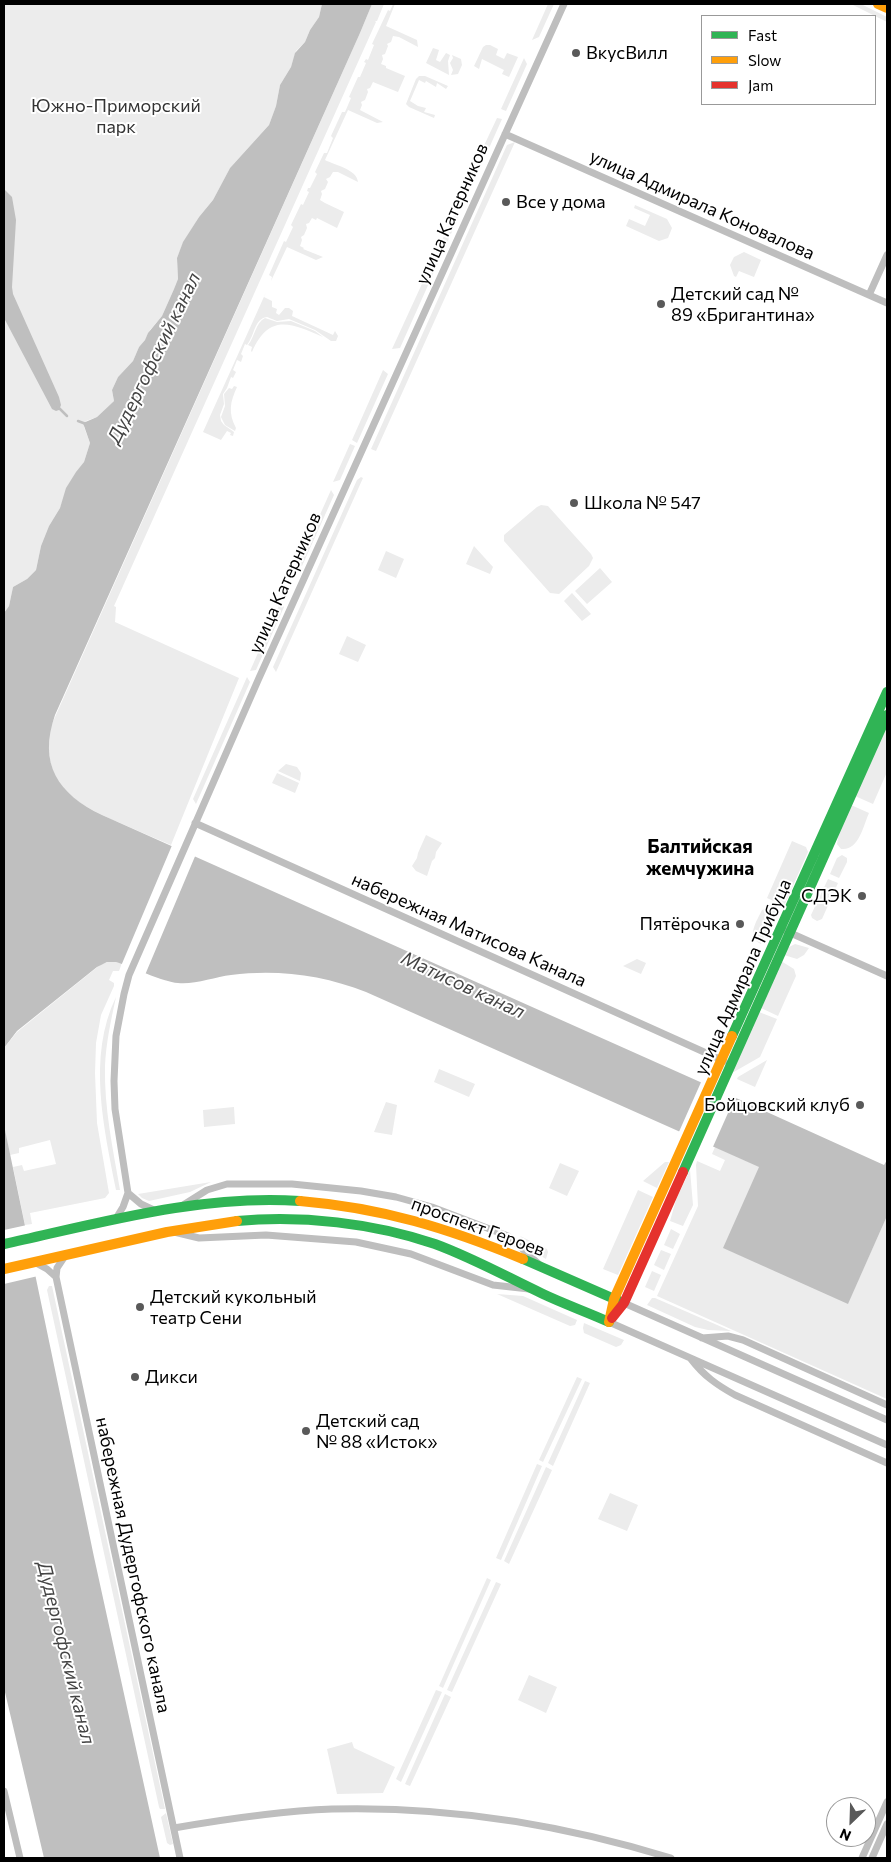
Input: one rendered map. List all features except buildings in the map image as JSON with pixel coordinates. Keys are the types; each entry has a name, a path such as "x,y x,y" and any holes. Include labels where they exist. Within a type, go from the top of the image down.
{"street":[{"name":"улица Катерников","path":"128,1193 116,1117 114,1081 116,1036 129,975 259,678 564,4"},
{"path":"878,4 887,8"},
{"name":"улица Адмирала Коновалова","path":"505,134 887,304"},
{"path":"869,295 887,255"},
{"name":"улица Адмирала Трибуца","path":"786,930 887,692"},
{"name":"улица Адмирала Трибуца","path":"609,1322 786,930 887,715"},
{"name":"набережная Матисова Канала","path":"195,823 727,1062"},
{"path":"786,930 887,976"},
{"path":"177,1208 207,1190 228,1184 292,1184 361,1191 396,1197 432,1207 508,1236 544,1268"},
{"path":"115,1220 124,1207 128,1193 141,1204 158,1212"},
{"name":"проспект Героев","path":"4,1244 115,1220 221,1202 276,1201 319,1203 359,1208 427,1223 462,1235 544,1268 887,1420"},
{"name":"проспект Героев","path":"4,1269 171,1231 224,1222 275,1220 357,1226 422,1241 456,1252 533,1289 887,1445"},
{"path":"171,1231 199,1238 266,1235 356,1242 411,1254 493,1285 533,1289"},
{"path":"56,1277 57,1268 65,1256"},
{"path":"36,1263 56,1277"},
{"name":"набережная Дудергофского канала","path":"56,1277 180,1858"},
{"path":"701,1338 728,1336 743,1340 887,1405"},
{"path":"691,1359 701,1372 715,1384 735,1395 887,1463"},
{"path":"4,1791 20,1858"},
{"path":"862,1858 887,1802"},
{"path":"174,1828 265,1815 331,1810 390,1809 440,1812 506,1819 564,1829 671,1858"},
{"path":"872,1858 887,1824"}],"green space":[{"name":"Южно-Приморский парк","path":"4,4 322,4 319,17 310,30 305,42 296,51 291,67 280,85 276,106 269,125 230,168 213,200 199,217 183,243 177,258 178,279 174,289 162,316 139,347 133,361 118,377 112,390 114,401 97,417 86,421 84,427 90,443 84,462 69,484 60,508 49,526 41,546 36,570 27,579 13,587 9,606 4,613"},
{"path":"372,4 384,4 114,606 116,607 115,622 239,678 171,845 86,807 63,788 55,776 51,762 49,746 51,726"},
{"path":"393,4 395,4 386,26 417,40 418,47 399,37 393,36 391,42 387,44 385,54 382,55 381,64 405,76 398,92 373,82 370,88 367,89 368,92 365,100 361,102 360,110 383,122 377,123 348,110 325,160 354,174 358,182 338,172 333,172 326,179 328,182 325,189 321,191 320,200 344,212 337,228 317,218 316,220 312,218 306,224 307,228 301,237 300,246 323,257 316,260 287,247 271,281 272,277 269,275 284,241 286,242 293,227 291,225 309,192 307,191 308,188 310,188 317,174 315,172 324,153 327,153 333,138 331,136 342,112 345,112 351,98 349,97 366,63 364,62 366,59 368,60 374,45 372,44 388,10 390,11"},
{"path":"548,4 554,4 539,37 532,40"},
{"path":"851,4 861,4 887,17 887,22"},
{"path":"486,45 498,49 496,55 504,59 507,53 518,57 509,77 502,74 504,70 482,59 479,69 474,66 483,47"},
{"path":"433,48 439,50 436,60 440,62 446,53 450,55 448,61 449,75 426,63"},
{"path":"452,55 461,59 462,65 458,74 451,75 453,70 450,63 453,58"},
{"path":"524,58 527,64 506,111 501,109"},
{"path":"419,76 425,76 448,86 446,89 437,83 436,87 426,81 425,83 419,80 410,101 426,108 424,112 435,115 434,118 406,104"},
{"path":"497,118 502,119 483,157 480,154"},
{"path":"515,142 376,451 371,449 507,145"},
{"path":"635,205 667,219 672,228 668,238 659,241 626,226 629,219 645,226 650,215 634,208"},
{"path":"455,212 459,216 400,348 392,349"},
{"path":"744,252 761,260 754,277 739,271 736,277 734,276 730,265 734,257"},
{"path":"267,290 264,297 272,301 272,307 277,309 276,313 279,315 285,308 289,308 293,311 292,316 333,335 335,331 338,336 336,341 331,341 315,330 289,319 277,321 267,317 263,318 255,328 250,341 247,345 245,344 241,354 243,356 241,362 237,360 233,370 236,372 233,378 231,377 223,394 224,404 220,415 221,421 234,432 233,436 227,431 221,440 203,432"},
{"path":"265,318 277,322 291,321 315,331 323,337 291,325 273,326 266,331 252,352 252,347 248,345 259,323"},
{"path":"383,370 388,374 357,443 352,440"},
{"path":"234,386 237,387 231,403 231,412 236,428 235,431 225,425 221,417 225,406 224,394 229,388 232,389"},
{"path":"350,444 355,446 340,480 333,482"},
{"path":"361,477 363,478 276,672 273,667 357,480"},
{"path":"331,490 334,495 302,566 297,566"},
{"path":"541,505 548,506 593,558 589,566 559,594 550,593 504,541 504,535"},
{"path":"474,546 493,567 490,574 466,564"},
{"path":"386,551 404,559 396,578 378,570"},
{"path":"600,568 612,582 587,604 575,591"},
{"path":"572,593 591,614 582,621 564,601"},
{"path":"280,603 284,607 256,670 250,671"},
{"path":"347,636 366,645 358,662 339,654"},
{"path":"247,677 250,682 196,804 193,799"},
{"path":"886,727 887,772 873,804 855,796"},
{"path":"286,764 297,767 301,773 300,781 278,771"},
{"path":"277,773 299,783 295,793 272,783"},
{"path":"851,805 869,813 860,837 852,846 847,849 841,849 837,844 839,832"},
{"path":"426,835 442,843 436,852 427,876 416,871 412,866"},
{"path":"792,841 806,847 808,852 784,906 767,898"},
{"path":"842,855 847,858 847,862 839,878 830,874 837,858"},
{"path":"828,879 838,883 822,919 817,921 811,915"},
{"path":"769,907 776,910 761,944 754,937 754,928 762,910"},
{"path":"795,944 809,948 804,955 797,959 784,955 787,948"},
{"path":"637,959 646,963 641,974 623,966"},
{"path":"110,961 122,963 119,971 113,971 109,980 114,983 114,986 101,1015 96,1043 95,1073 97,1123 109,1193 105,1198 30,1213 32,1224 25,1225 13,1167 22,1165 24,1171 56,1164 50,1140 19,1148 19,1153 10,1155 4,1125 4,1048 17,1032 100,965"},
{"path":"781,961 794,969 796,976 778,1016 761,1008"},
{"path":"116,997 106,1049 105,1082 120,1190 116,1190 103,1118 100,1068 107,1020"},
{"path":"759,1012 777,1019 760,1057 732,1073"},
{"path":"767,1060 755,1087 737,1079 738,1077"},
{"path":"439,1069 475,1084 469,1097 434,1082"},
{"path":"386,1102 397,1105 392,1135 374,1132"},
{"path":"234,1107 235,1124 204,1127 203,1110"},
{"path":"715,1147 760,1167 724,1248 848,1303 887,1216 887,1399 657,1296 698,1206 697,1161 720,1171 725,1160 712,1154"},
{"path":"665,1162 669,1162 657,1188 643,1181"},
{"path":"560,1163 579,1171 567,1196 549,1188"},
{"path":"690,1170 693,1205 683,1226 670,1221 676,1200"},
{"path":"211,1182 190,1192 149,1201 138,1194"},
{"path":"638,1190 653,1197 618,1275 603,1269"},
{"path":"671,1229 680,1234 673,1249 664,1245"},
{"path":"520,1236 547,1249 546,1259 536,1253"},
{"path":"661,1250 671,1254 664,1270 654,1265"},
{"path":"652,1271 661,1275 654,1291 645,1287"},
{"path":"49,1286 52,1286 165,1809 160,1809 159,1807 47,1290"},
{"path":"497,1294 523,1296 577,1320 575,1325 570,1326"},
{"path":"652,1298 731,1331 708,1330 695,1327 647,1305"},
{"path":"584,1323 624,1340 621,1345 616,1347 584,1333"},
{"path":"577,1377 582,1379 543,1462 539,1460"},
{"path":"585,1381 590,1383 553,1466 548,1463"},
{"path":"537,1464 542,1466 501,1560 496,1558"},
{"path":"546,1467 552,1470 509,1564 504,1561"},
{"path":"610,1493 638,1505 627,1531 598,1519"},
{"path":"487,1578 491,1580 443,1688 439,1686"},
{"path":"496,1582 501,1584 452,1692 447,1690"},
{"path":"529,1675 557,1687 546,1713 518,1700"},
{"path":"436,1690 442,1692 401,1782 396,1779"},
{"path":"445,1694 451,1697 410,1786 405,1784"},
{"path":"352,1742 354,1748 395,1767 383,1793 337,1794 327,1749"},
{"path":"166,1813 173,1844 170,1845 167,1843 161,1817"}],"water":[{"name":"Матисов канал","path":"322,4 372,4 55,715 50,733 49,748 51,763 56,776 63,787 74,797 102,815 884,1165 887,1160 887,1216 848,1304 723,1248 759,1167 350,986 333,981 283,973 248,973 197,982 178,983 116,962 107,962 97,967 17,1031 4,1048 4,613 9,606 13,587 27,579 36,570 41,546 49,526 60,508 66,488 84,462 90,443 83,423 97,417 114,401 112,390 118,377 133,361 148,333 162,316 174,289 178,279 177,258 183,242 199,217 213,200 230,168 269,125 276,106 280,85 291,67 295,53 305,42 310,30 319,17"},
{"path":"4,189 12,197 16,220 13,294 59,397 61,405 59,410 56,411 52,409 4,318"},
{"name":"Дудергофский канал","path":"4,1125 94,1557 160,1858 44,1858 4,1688"}],"pier":[{"path":"173,843 196,854 145,975 121,966"},
{"path":"702,1080 736,1095 712,1149 678,1134"},
{"path":"27,1225 38,1276 4,1284 4,1230"}],"waterway":[{"path":"58,407 67,416"},
{"path":"78,421 86,424"}],"traffic: fast":[{"path":"732,1036 887,692"},
{"path":"683,1172 887,715"},
{"path":"4,1244 114,1219 188,1206 263,1200 300,1201"},
{"path":"237,1221 287,1219 337,1222 411,1237 463,1255 551,1298 609,1322"},
{"path":"523,1259 619,1301"}],"traffic: slow":[{"path":"878,4 887,8"},
{"path":"609,1322 614,1299 732,1036"},
{"path":"300,1201 359,1209 414,1221 468,1238 523,1259"},
{"path":"4,1269 167,1232 237,1221"}],"traffic: jam":[{"path":"612,1318 624,1303 683,1172"}],"place":[{"name":"ВкусВилл","path":"576,53"},
{"name":"Все у дома","path":"506,202"},
{"name":"Детский сад № 89 «Бригантина»","path":"661,304"},
{"name":"Школа № 547","path":"574,503"},
{"name":"СДЭК","path":"862,896"},
{"name":"Пятёрочка","path":"740,924"},
{"name":"Бойцовский клуб","path":"860,1105"},
{"name":"Детский кукольный театр Сени","path":"140,1307"},
{"name":"Дикси","path":"135,1377"},
{"name":"Детский сад № 88 «Исток»","path":"306,1431"}],"district":[{"name":"Балтийская жемчужина","path":"700,858"}]}
